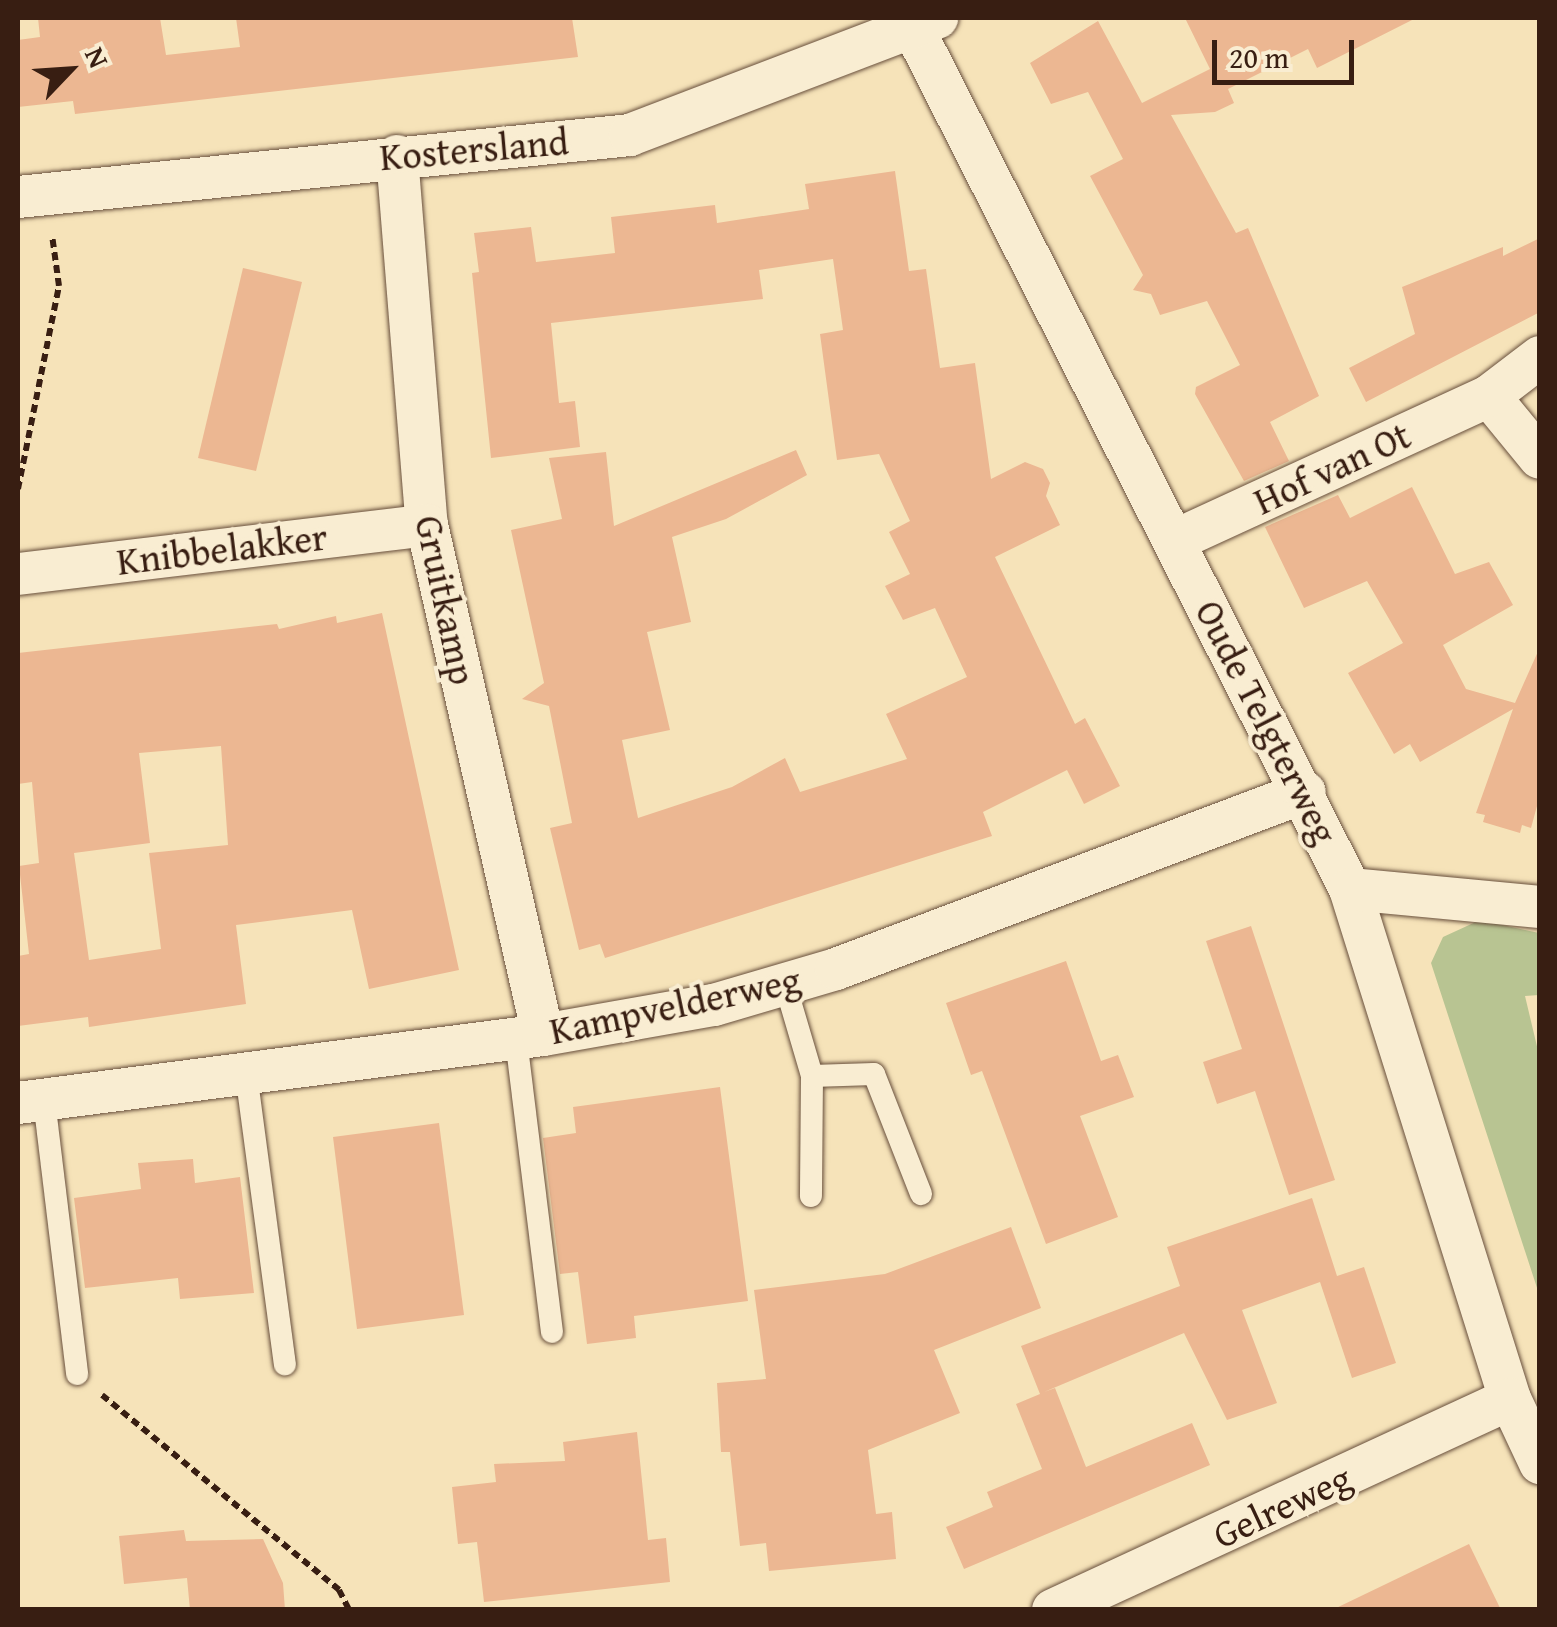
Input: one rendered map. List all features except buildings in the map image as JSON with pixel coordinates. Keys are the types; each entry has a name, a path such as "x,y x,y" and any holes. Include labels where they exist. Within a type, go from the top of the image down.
{"street":[{"name":"Kostersland","path":"32,196 630,135 920,21"},
{"name":"Oude Telgterweg","path":"920,21 1305,792 1350,890 1510,1399 1540,1463"},
{"name":"Gruitkamp","path":"397,156 426,525 530,1037"},
{"name":"Hof van Ot","path":"1176,540 1489,396 1540,357"},
{"path":"1489,396 1540,458"},
{"name":"Knibbelakker","path":"18,574 426,525"},
{"name":"Kampvelderweg","path":"31,1101 530,1037 714,1005 785,984 1305,792"},
{"path":"1350,890 1540,907"},
{"name":"Gelreweg","path":"1053,1610 1510,1399"}],"lane":[{"path":"785,984 812,1076 812,1196"},
{"path":"530,1037 552,1332"},
{"path":"246,1073 285,1364"},
{"path":"812,1076 874,1074 921,1194"},
{"path":"31,1101 77,1374"}],"path":[{"path":"18,489 58,286 32,196"},
{"path":"77,1374 339,1590 349,1610"}],"green space":[{"path":"1480,920 1539,933 1539,995 1525,996 1540,1059 1539,1294 1431,963 1443,937"}]}
